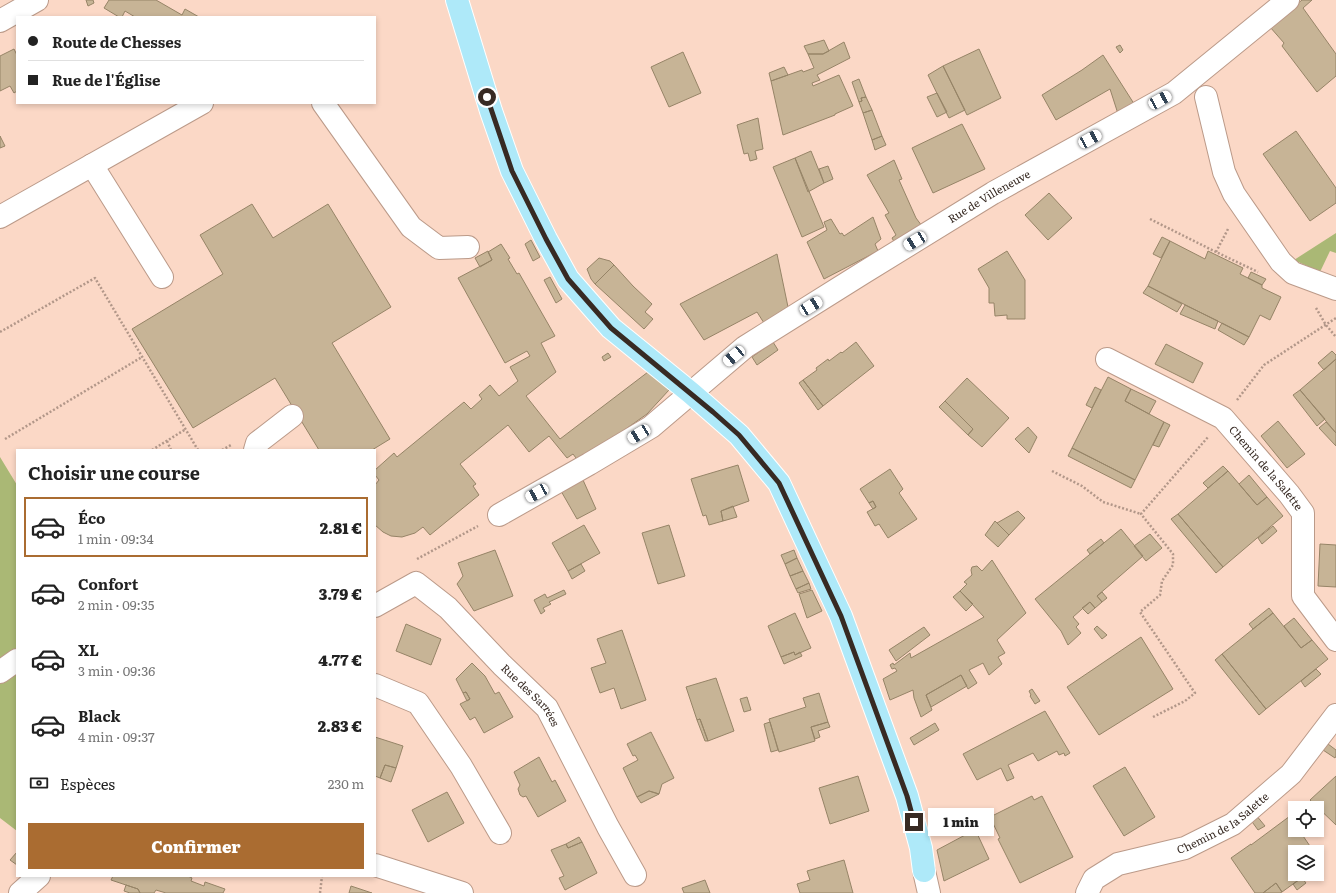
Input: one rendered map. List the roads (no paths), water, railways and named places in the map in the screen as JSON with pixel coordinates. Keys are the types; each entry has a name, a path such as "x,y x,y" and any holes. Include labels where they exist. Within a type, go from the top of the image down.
{"main road":[{"path":"457,0 491,111 512,171 568,279 611,328 691,393 739,435 779,483 844,623 907,796 921,848 924,871"}],"street":[{"path":"0,21 37,0"},
{"name":"Rue de Villeneuve","path":"499,515 651,427 745,347 856,277 993,193 1174,92 1288,0"},
{"path":"1206,97 1224,172 1234,194 1281,262 1293,273 1336,289"},
{"path":"0,218 200,104"},
{"path":"324,104 411,227 439,248 468,247"},
{"path":"92,165 162,277"},
{"name":"Chemin de la Salette","path":"1107,358 1223,418 1289,494 1303,513 1303,596 1336,640"},
{"path":"255,449 257,443 292,416"},
{"name":"Rue des Sarrées","path":"376,605 416,582 448,608 502,665 547,708 608,827 635,875"},
{"path":"0,672 16,661"},
{"path":"376,686 418,703 461,766 500,833"},
{"name":"Chemin de la Salette","path":"1086,893 1094,879 1118,864 1186,848 1233,824 1291,774 1336,715"},
{"path":"376,865 462,893"},
{"path":"924,871 929,893"},
{"path":"20,893 38,877"}]}
